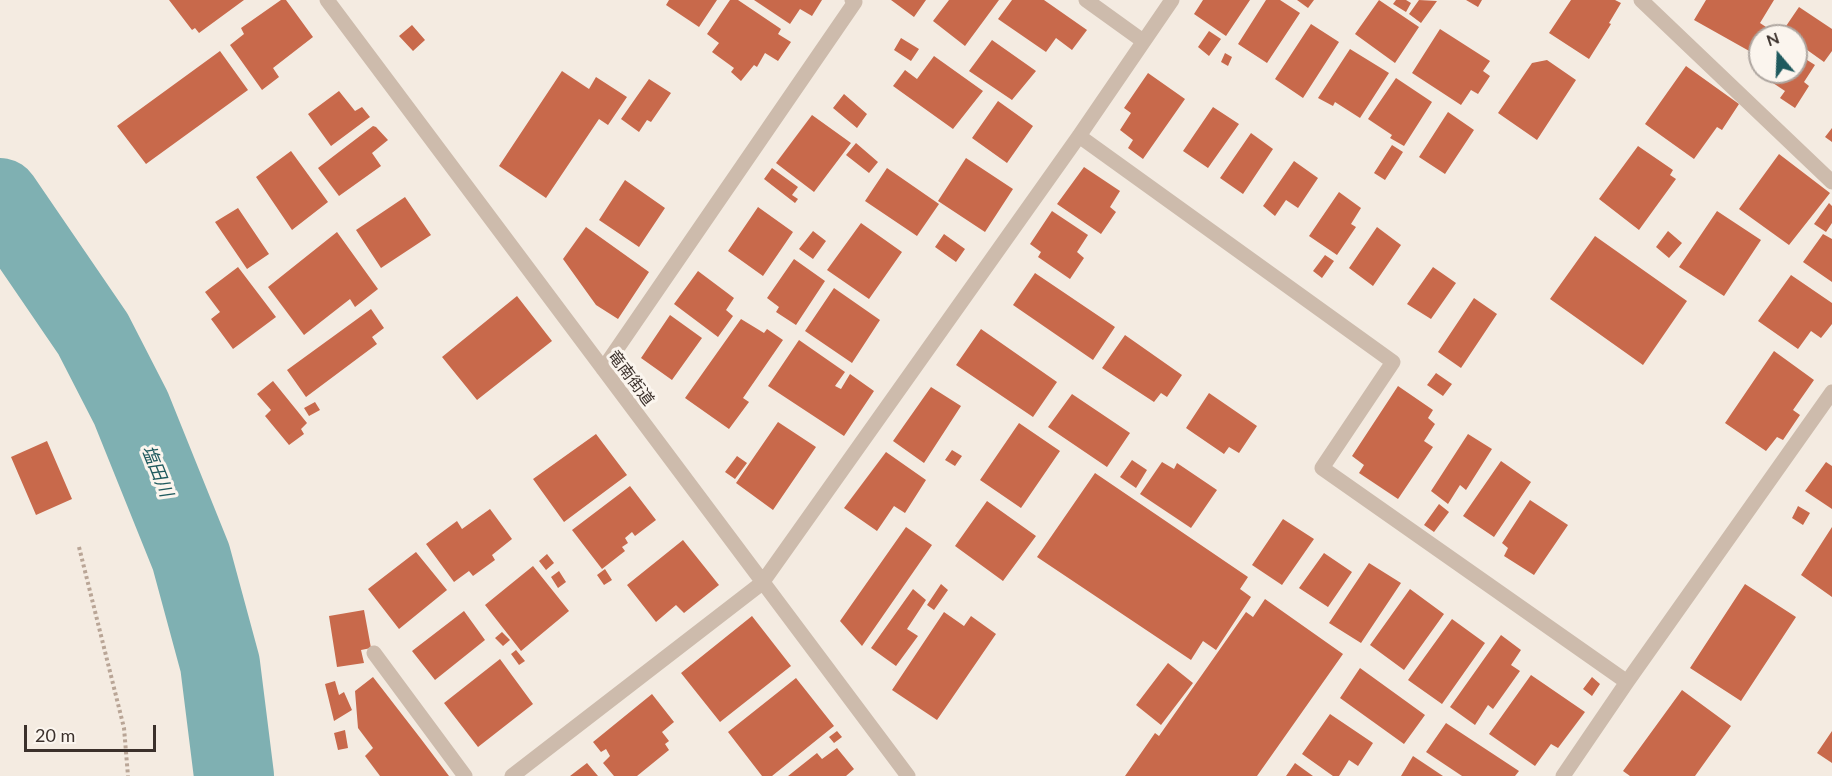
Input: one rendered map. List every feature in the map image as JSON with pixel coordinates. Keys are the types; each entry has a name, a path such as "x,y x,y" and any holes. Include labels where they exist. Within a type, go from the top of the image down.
{"street":[{"name":"竜南街道","path":"327,0 908,776"},
{"path":"603,369 855,2 852,0"},
{"path":"1086,0 1143,41"},
{"path":"512,776 762,583 1079,136 1172,0"},
{"path":"1641,0 1832,182"},
{"path":"1079,136 1393,363 1322,468 1627,681"},
{"path":"1563,776 1627,681 1832,392"},
{"path":"374,653 465,776"}],"path":[{"path":"79,547 124,728 128,776"}],"building":[{"path":"169,0 244,0 199,33 195,28 192,30"},
{"path":"281,0 286,0 313,37 273,68 279,77 262,90 230,45 244,34 241,28"},
{"path":"669,0 717,0 699,27 666,5"},
{"path":"730,0 738,0 781,29 778,34 791,42 778,61 765,53 757,67 754,65 741,81 731,72 734,68 712,52 719,43 707,34"},
{"path":"754,0 822,0 812,16 800,9 790,24"},
{"path":"891,0 926,0 914,17"},
{"path":"949,0 999,0 965,46 933,21"},
{"path":"1012,0 1044,0 1087,30 1072,50 1056,38 1046,52 998,19"},
{"path":"1203,0 1250,0 1226,36 1194,14"},
{"path":"1266,0 1280,0 1300,13 1267,63 1238,44"},
{"path":"1297,0 1314,0 1308,8"},
{"path":"1379,0 1419,27 1395,63 1355,34"},
{"path":"1396,0 1406,0 1411,3 1406,12 1393,4"},
{"path":"1419,0 1437,1 1421,23 1409,14"},
{"path":"1466,0 1482,0 1478,7"},
{"path":"1571,0 1615,0 1621,3 1589,59 1549,33"},
{"path":"1706,0 1774,0 1762,24 1748,24 1748,50 1694,20"},
{"path":"1799,7 1832,29 1832,51 1824,62 1808,51 1808,24 1787,24"},
{"path":"1311,24 1339,42 1303,98 1275,79"},
{"path":"412,25 425,40 413,51 399,36"},
{"path":"1440,29 1490,61 1483,71 1490,76 1478,94 1471,90 1461,105 1412,73"},
{"path":"1209,31 1221,39 1209,56 1198,47"},
{"path":"901,38 919,49 911,61 894,50"},
{"path":"992,40 1036,71 1012,100 969,71"},
{"path":"1350,49 1389,73 1360,118 1335,102 1333,106 1318,98"},
{"path":"220,51 248,90 146,164 117,126"},
{"path":"1225,53 1232,57 1228,66 1221,62"},
{"path":"934,56 983,91 953,129 893,86 905,70 917,79"},
{"path":"1547,60 1576,80 1537,140 1498,113 1532,63"},
{"path":"1808,61 1815,65 1808,76"},
{"path":"1686,66 1739,104 1722,130 1717,127 1694,159 1645,124"},
{"path":"562,71 589,89 596,77 627,97 608,125 599,119 546,198 499,166"},
{"path":"1148,73 1185,99 1143,159 1128,148 1133,140 1120,130 1131,113 1124,108"},
{"path":"1396,78 1432,102 1404,146 1390,138 1392,135 1368,119"},
{"path":"649,79 671,93 651,122 647,120 639,132 621,119"},
{"path":"1774,84 1806,84 1809,86 1795,108 1780,98 1785,91"},
{"path":"339,91 355,111 362,107 370,117 331,146 308,114"},
{"path":"844,94 867,114 857,128 833,108"},
{"path":"998,101 1033,126 1007,163 972,138"},
{"path":"1213,107 1239,124 1208,168 1183,151"},
{"path":"1448,112 1474,130 1445,174 1419,157"},
{"path":"812,115 851,143 814,192 776,163"},
{"path":"373,126 388,140 372,153 381,166 339,196 318,168"},
{"path":"1832,128 1832,142 1825,137"},
{"path":"1251,133 1273,149 1243,194 1220,178"},
{"path":"856,143 878,162 869,173 846,155"},
{"path":"1392,145 1403,152 1385,180 1374,173"},
{"path":"1638,146 1673,170 1670,175 1676,179 1639,230 1599,199"},
{"path":"291,151 328,202 292,230 256,177"},
{"path":"1779,154 1830,193 1789,245 1739,209"},
{"path":"966,158 1013,189 985,232 938,201"},
{"path":"1294,161 1318,178 1298,208 1286,200 1275,216 1263,206"},
{"path":"1084,167 1120,191 1110,207 1116,212 1101,234 1057,204"},
{"path":"772,168 798,187 792,195 798,199 795,203 764,179"},
{"path":"887,168 939,204 917,236 865,201"},
{"path":"625,180 665,208 639,247 599,220"},
{"path":"1339,192 1361,208 1351,224 1356,227 1337,255 1309,236"},
{"path":"405,197 431,235 381,268 356,230"},
{"path":"1829,203 1832,206 1832,223 1826,232 1814,224"},
{"path":"758,207 793,232 763,276 728,251"},
{"path":"238,208 269,254 247,269 215,222"},
{"path":"1052,211 1088,235 1077,252 1084,258 1070,279 1038,257 1041,252 1030,244"},
{"path":"1717,211 1761,240 1724,296 1679,267"},
{"path":"861,223 902,252 869,299 827,270"},
{"path":"586,227 649,272 618,319 596,305 563,259"},
{"path":"1377,227 1401,245 1373,286 1349,268"},
{"path":"813,231 826,241 813,259 799,249"},
{"path":"1668,231 1682,243 1669,258 1656,247"},
{"path":"337,232 378,289 355,307 350,299 304,335 268,287"},
{"path":"944,234 965,249 956,262 935,247"},
{"path":"1823,234 1832,239 1832,282 1803,262"},
{"path":"1595,236 1687,301 1643,365 1550,299"},
{"path":"1325,255 1334,261 1322,278 1313,271"},
{"path":"794,259 825,281 796,325 776,312 779,307 767,298"},
{"path":"238,267 276,317 233,349 211,319 220,312 205,292"},
{"path":"1433,267 1456,283 1431,319 1407,304"},
{"path":"698,271 734,298 726,310 733,316 718,337 674,304"},
{"path":"1035,273 1115,327 1093,360 1013,305"},
{"path":"1791,275 1832,303 1832,324 1821,338 1811,331 1798,349 1758,321"},
{"path":"834,288 880,320 852,363 805,331"},
{"path":"517,296 552,341 477,400 442,357"},
{"path":"1474,298 1497,314 1461,368 1438,352"},
{"path":"371,309 384,328 372,337 377,344 306,397 287,370"},
{"path":"670,315 702,338 672,380 641,358"},
{"path":"741,319 764,333 767,329 783,340 743,398 749,402 729,429 685,398"},
{"path":"981,329 1057,382 1033,417 956,365"},
{"path":"1125,335 1182,375 1167,397 1161,393 1154,402 1102,368"},
{"path":"799,340 845,372 835,386 841,389 850,374 874,391 844,436 768,386"},
{"path":"1774,351 1814,380 1793,410 1800,415 1783,440 1777,437 1766,451 1725,423"},
{"path":"1436,373 1452,384 1443,396 1427,385"},
{"path":"273,381 307,423 301,429 304,434 289,445 265,416 271,410 257,394"},
{"path":"1398,386 1433,410 1428,418 1435,424 1424,441 1433,447 1398,499 1359,473 1364,465 1352,456"},
{"path":"931,387 961,406 924,463 893,441"},
{"path":"1209,393 1257,426 1239,453 1229,447 1224,454 1186,428"},
{"path":"1072,394 1130,433 1107,467 1048,427"},
{"path":"315,402 320,410 309,416 304,408"},
{"path":"778,422 816,447 773,510 736,483"},
{"path":"1019,423 1060,451 1021,508 980,480"},
{"path":"596,434 627,475 564,522 533,479"},
{"path":"1468,434 1492,449 1466,490 1460,485 1448,504 1431,491"},
{"path":"47,441 72,499 36,515 11,457"},
{"path":"952,450 962,456 955,466 945,460"},
{"path":"886,452 926,480 905,513 894,506 877,531 844,508"},
{"path":"737,456 747,463 735,479 725,472"},
{"path":"1132,460 1147,470 1136,488 1120,477"},
{"path":"1501,461 1531,482 1494,537 1463,516"},
{"path":"1162,462 1174,469 1177,463 1217,490 1191,528 1140,494"},
{"path":"1826,462 1832,466 1832,509 1805,491"},
{"path":"1095,473 1248,577 1240,589 1251,597 1216,650 1203,641 1191,660 1037,557"},
{"path":"630,486 656,520 635,536 632,532 625,538 628,543 622,547 625,551 602,569 572,530"},
{"path":"1530,500 1568,525 1534,575 1504,556 1508,548 1502,543"},
{"path":"987,501 1036,536 1003,581 955,546"},
{"path":"1439,504 1449,512 1434,532 1424,525"},
{"path":"1798,506 1810,513 1803,525 1792,518"},
{"path":"490,509 512,539 492,555 495,560 473,576 469,571 454,582 426,544 457,521 462,529"},
{"path":"1283,519 1314,539 1282,585 1252,565"},
{"path":"906,527 932,545 862,646 840,621"},
{"path":"1832,527 1832,597 1801,575"},
{"path":"683,540 719,585 684,613 676,605 656,622 627,585"},
{"path":"416,552 447,590 399,629 368,589"},
{"path":"1324,553 1352,572 1328,607 1299,588"},
{"path":"547,554 554,563 546,570 539,561"},
{"path":"1369,563 1401,583 1361,643 1329,623"},
{"path":"533,566 569,611 521,651 485,605"},
{"path":"605,569 612,580 604,585 597,575"},
{"path":"559,571 566,582 558,588 551,577"},
{"path":"941,584 948,590 934,610 927,605"},
{"path":"1745,584 1796,617 1741,701 1690,668"},
{"path":"913,589 926,600 907,629 918,636 896,666 871,648"},
{"path":"1410,589 1444,614 1404,670 1370,645"},
{"path":"1265,599 1343,654 1257,776 1125,776 1155,733 1159,736 1246,612 1253,617"},
{"path":"364,610 371,648 361,650 364,663 337,667 329,616"},
{"path":"464,611 485,640 435,680 412,651"},
{"path":"944,612 964,626 971,616 996,634 937,720 892,690"},
{"path":"752,616 791,666 720,722 681,673"},
{"path":"1452,619 1485,643 1442,704 1408,680"},
{"path":"502,632 510,640 503,646 495,638"},
{"path":"1501,635 1521,650 1511,665 1520,671 1493,709 1488,705 1475,725 1450,707"},
{"path":"516,650 525,661 519,665 511,654"},
{"path":"500,659 533,704 478,747 444,703"},
{"path":"1168,663 1193,683 1161,725 1136,705"},
{"path":"1360,668 1425,715 1404,744 1340,698"},
{"path":"1531,675 1585,712 1558,748 1551,744 1535,766 1489,734"},
{"path":"373,677 449,776 380,776 365,756 373,748 358,728 355,691"},
{"path":"1592,677 1600,684 1592,696 1583,689"},
{"path":"796,678 834,726 772,776 762,776 728,732"},
{"path":"335,681 339,695 344,692 352,710 334,721 325,684"},
{"path":"1682,690 1731,726 1695,776 1630,776 1623,771"},
{"path":"652,694 674,722 662,732 669,741 665,744 669,750 637,776 614,776 603,763 610,756 606,749 601,752 593,742"},
{"path":"1330,714 1373,743 1358,766 1349,760 1339,776 1333,776 1302,754"},
{"path":"1446,723 1519,771 1515,776 1462,776 1426,752"},
{"path":"345,730 348,748 338,750 334,733"},
{"path":"837,731 842,737 834,743 829,737"},
{"path":"1832,731 1832,763 1817,753"},
{"path":"837,748 854,769 846,776 788,776 817,753 822,759"},
{"path":"1413,756 1443,776 1401,776"},
{"path":"587,763 598,776 570,776"},
{"path":"1295,763 1313,776 1286,776"}],"waterway":[{"name":"塩田川","path":"0,198 93,334 131,408 191,557 220,664 234,776"}]}
